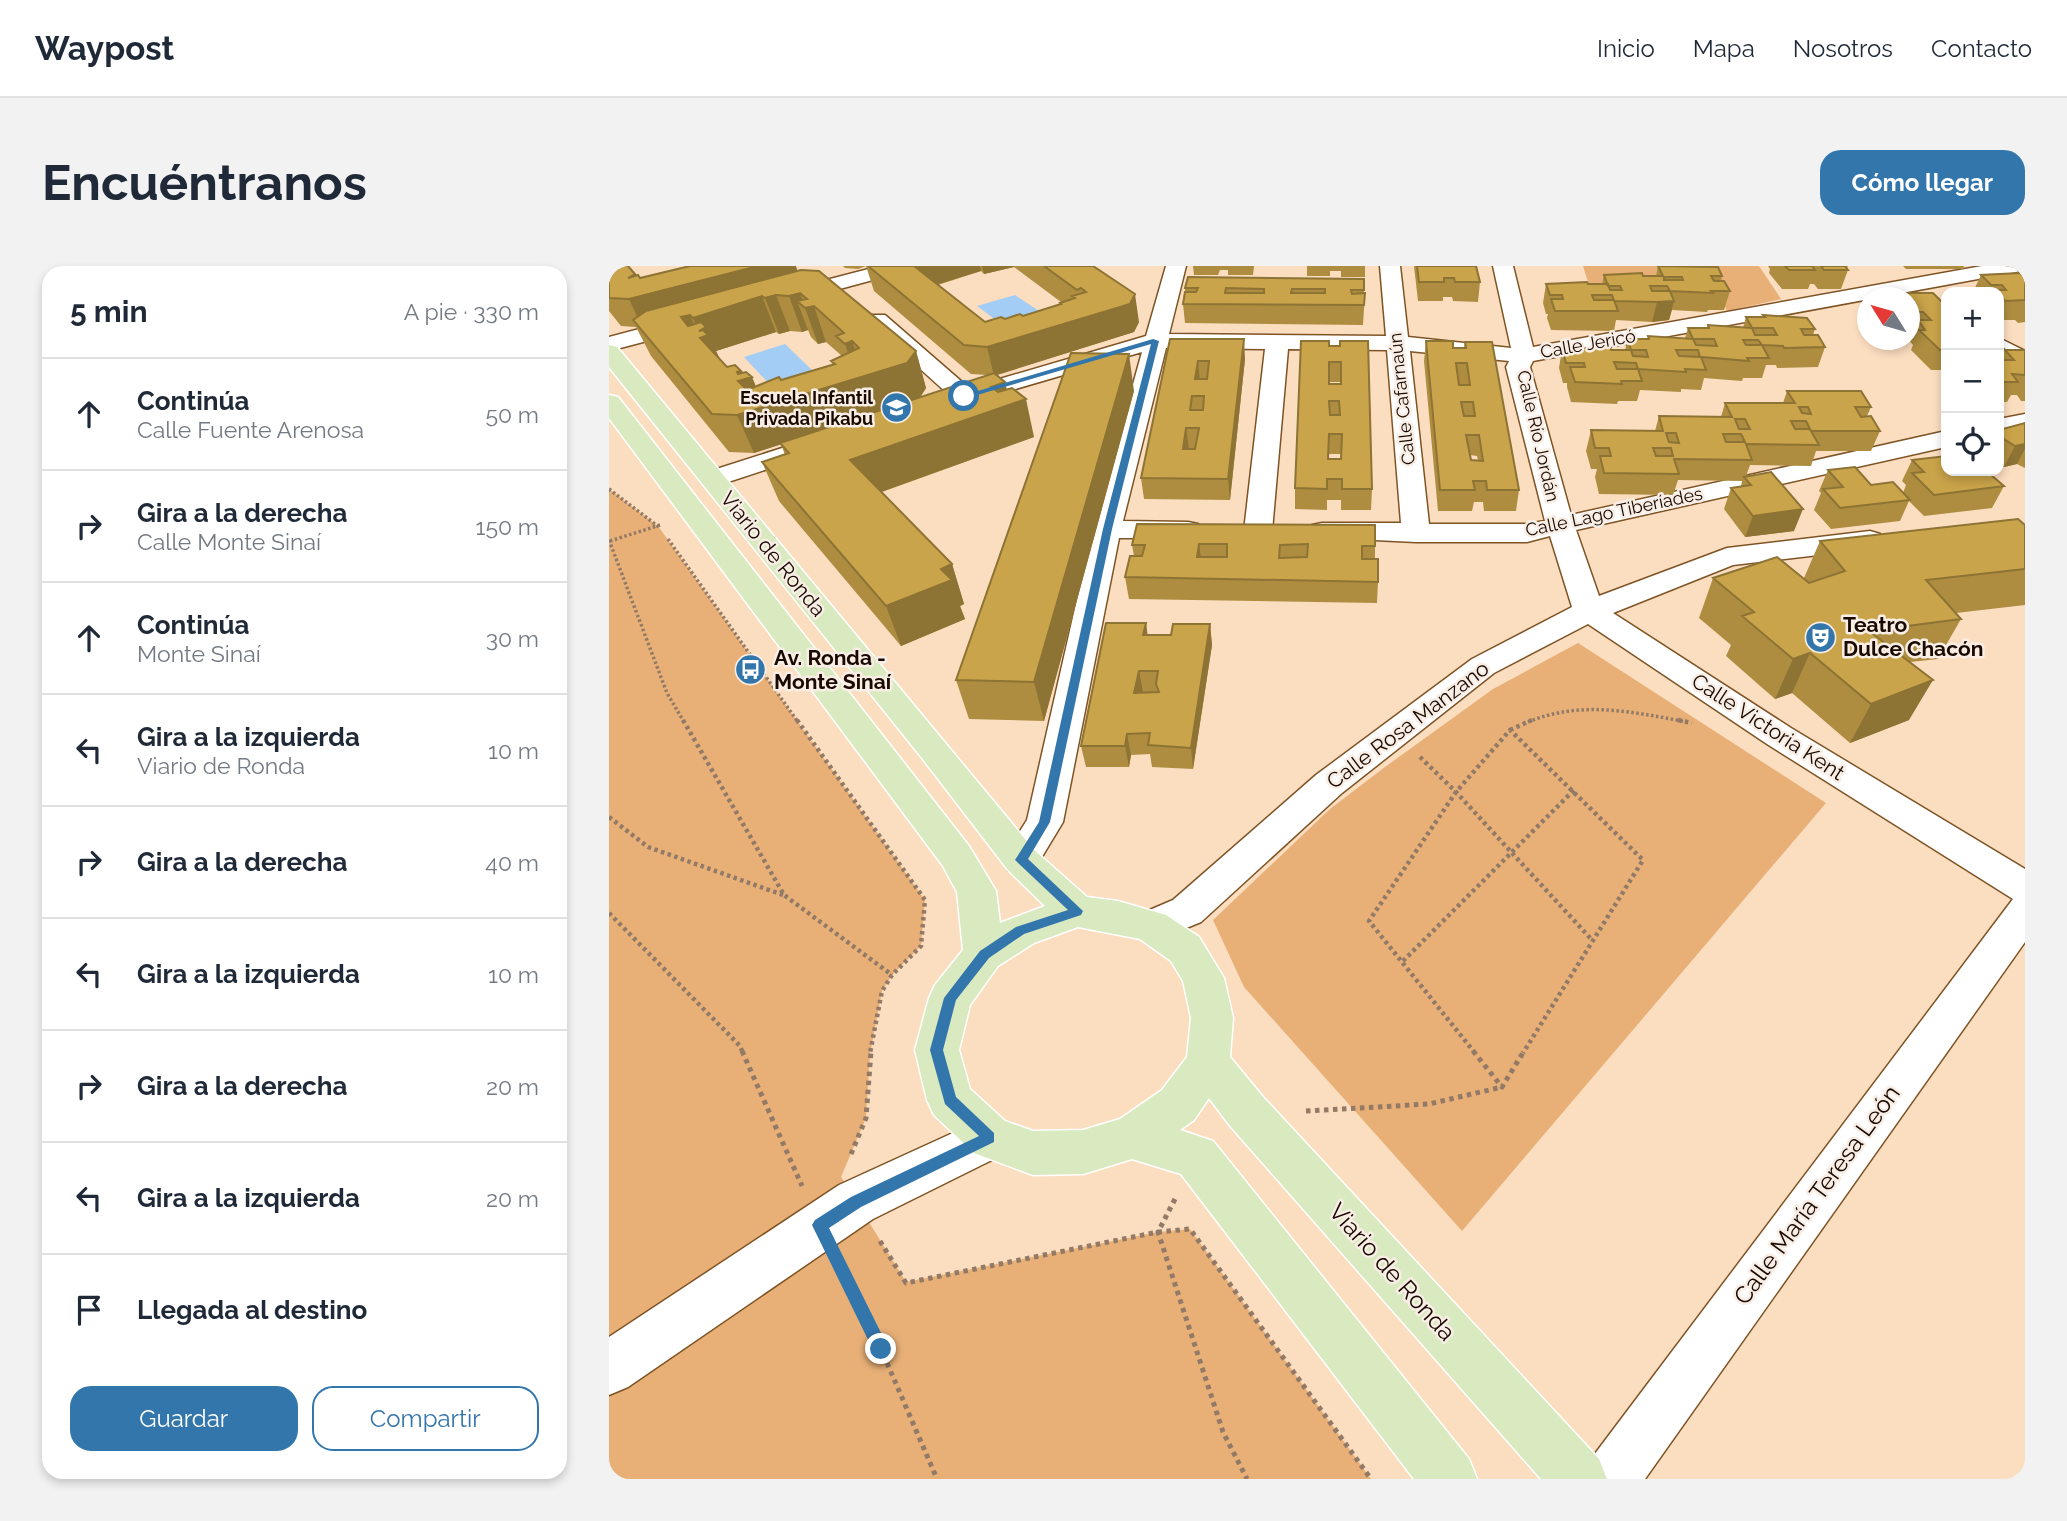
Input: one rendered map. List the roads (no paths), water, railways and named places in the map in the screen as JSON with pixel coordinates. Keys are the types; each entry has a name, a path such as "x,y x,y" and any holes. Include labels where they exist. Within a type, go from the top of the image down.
{"main road":[{"name":"Viario de Ronda","path":"609,352 935,749 1021,860 1077,911"},
{"name":"Viario de Ronda","path":"609,402 956,856 976,891 985,954"},
{"path":"1077,911 1118,917 1152,926 1185,949 1203,978 1212,1018 1208,1063 1178,1105 1132,1137 1083,1152 1033,1153 990,1138 950,1100 937,1050 950,998 985,954 1020,931 1077,911"},
{"name":"Viario de Ronda","path":"1208,1063 1247,1112 1579,1479"},
{"path":"1132,1137 1196,1157 1449,1479"}],"street":[{"path":"814,266 964,396"},
{"path":"769,302 903,266"},
{"path":"1021,860 1045,822 1107,529 1155,322 1175,266"},
{"name":"Calle Cafarnaún","path":"1390,266 1416,533"},
{"name":"Calle Río Jordán","path":"1503,266 1524,356 1518,367 1560,525"},
{"name":"Calle Jericó","path":"1900,287 2017,266"},
{"path":"1878,273 1900,287"},
{"name":"Calle Jericó","path":"927,409 1155,322 1277,342 1396,343 1524,356 1857,295"},
{"path":"609,344 716,316"},
{"path":"1257,531 1277,342"},
{"path":"2004,348 2025,361"},
{"path":"2004,426 2025,422"},
{"name":"Calle Lago Tiberíades","path":"1107,529 1527,533 1941,440"},
{"path":"713,479 827,442"},
{"path":"1560,525 1589,611"},
{"name":"Calle Rosa Manzano","path":"1152,926 1187,911 1329,784 1483,666 1589,611 1727,557 1903,536"},
{"name":"Calle Victoria Kent","path":"1589,611 1779,736 2025,888"},
{"name":"Calle María Teresa León","path":"1611,1479 2025,911"},
{"path":"609,1368 856,1202 990,1138"}],"water":[{"path":"1015,295 1051,319 1012,332 977,306"},
{"path":"785,344 816,374 773,388 744,357"}],"place":[{"name":"Escuela Infantil Privada Pikabu","path":"896,408"},
{"name":"Teatro Dulce Chacón","path":"1820,637"},
{"name":"Av. Ronda - Monte Sinaí","path":"751,670"}]}
